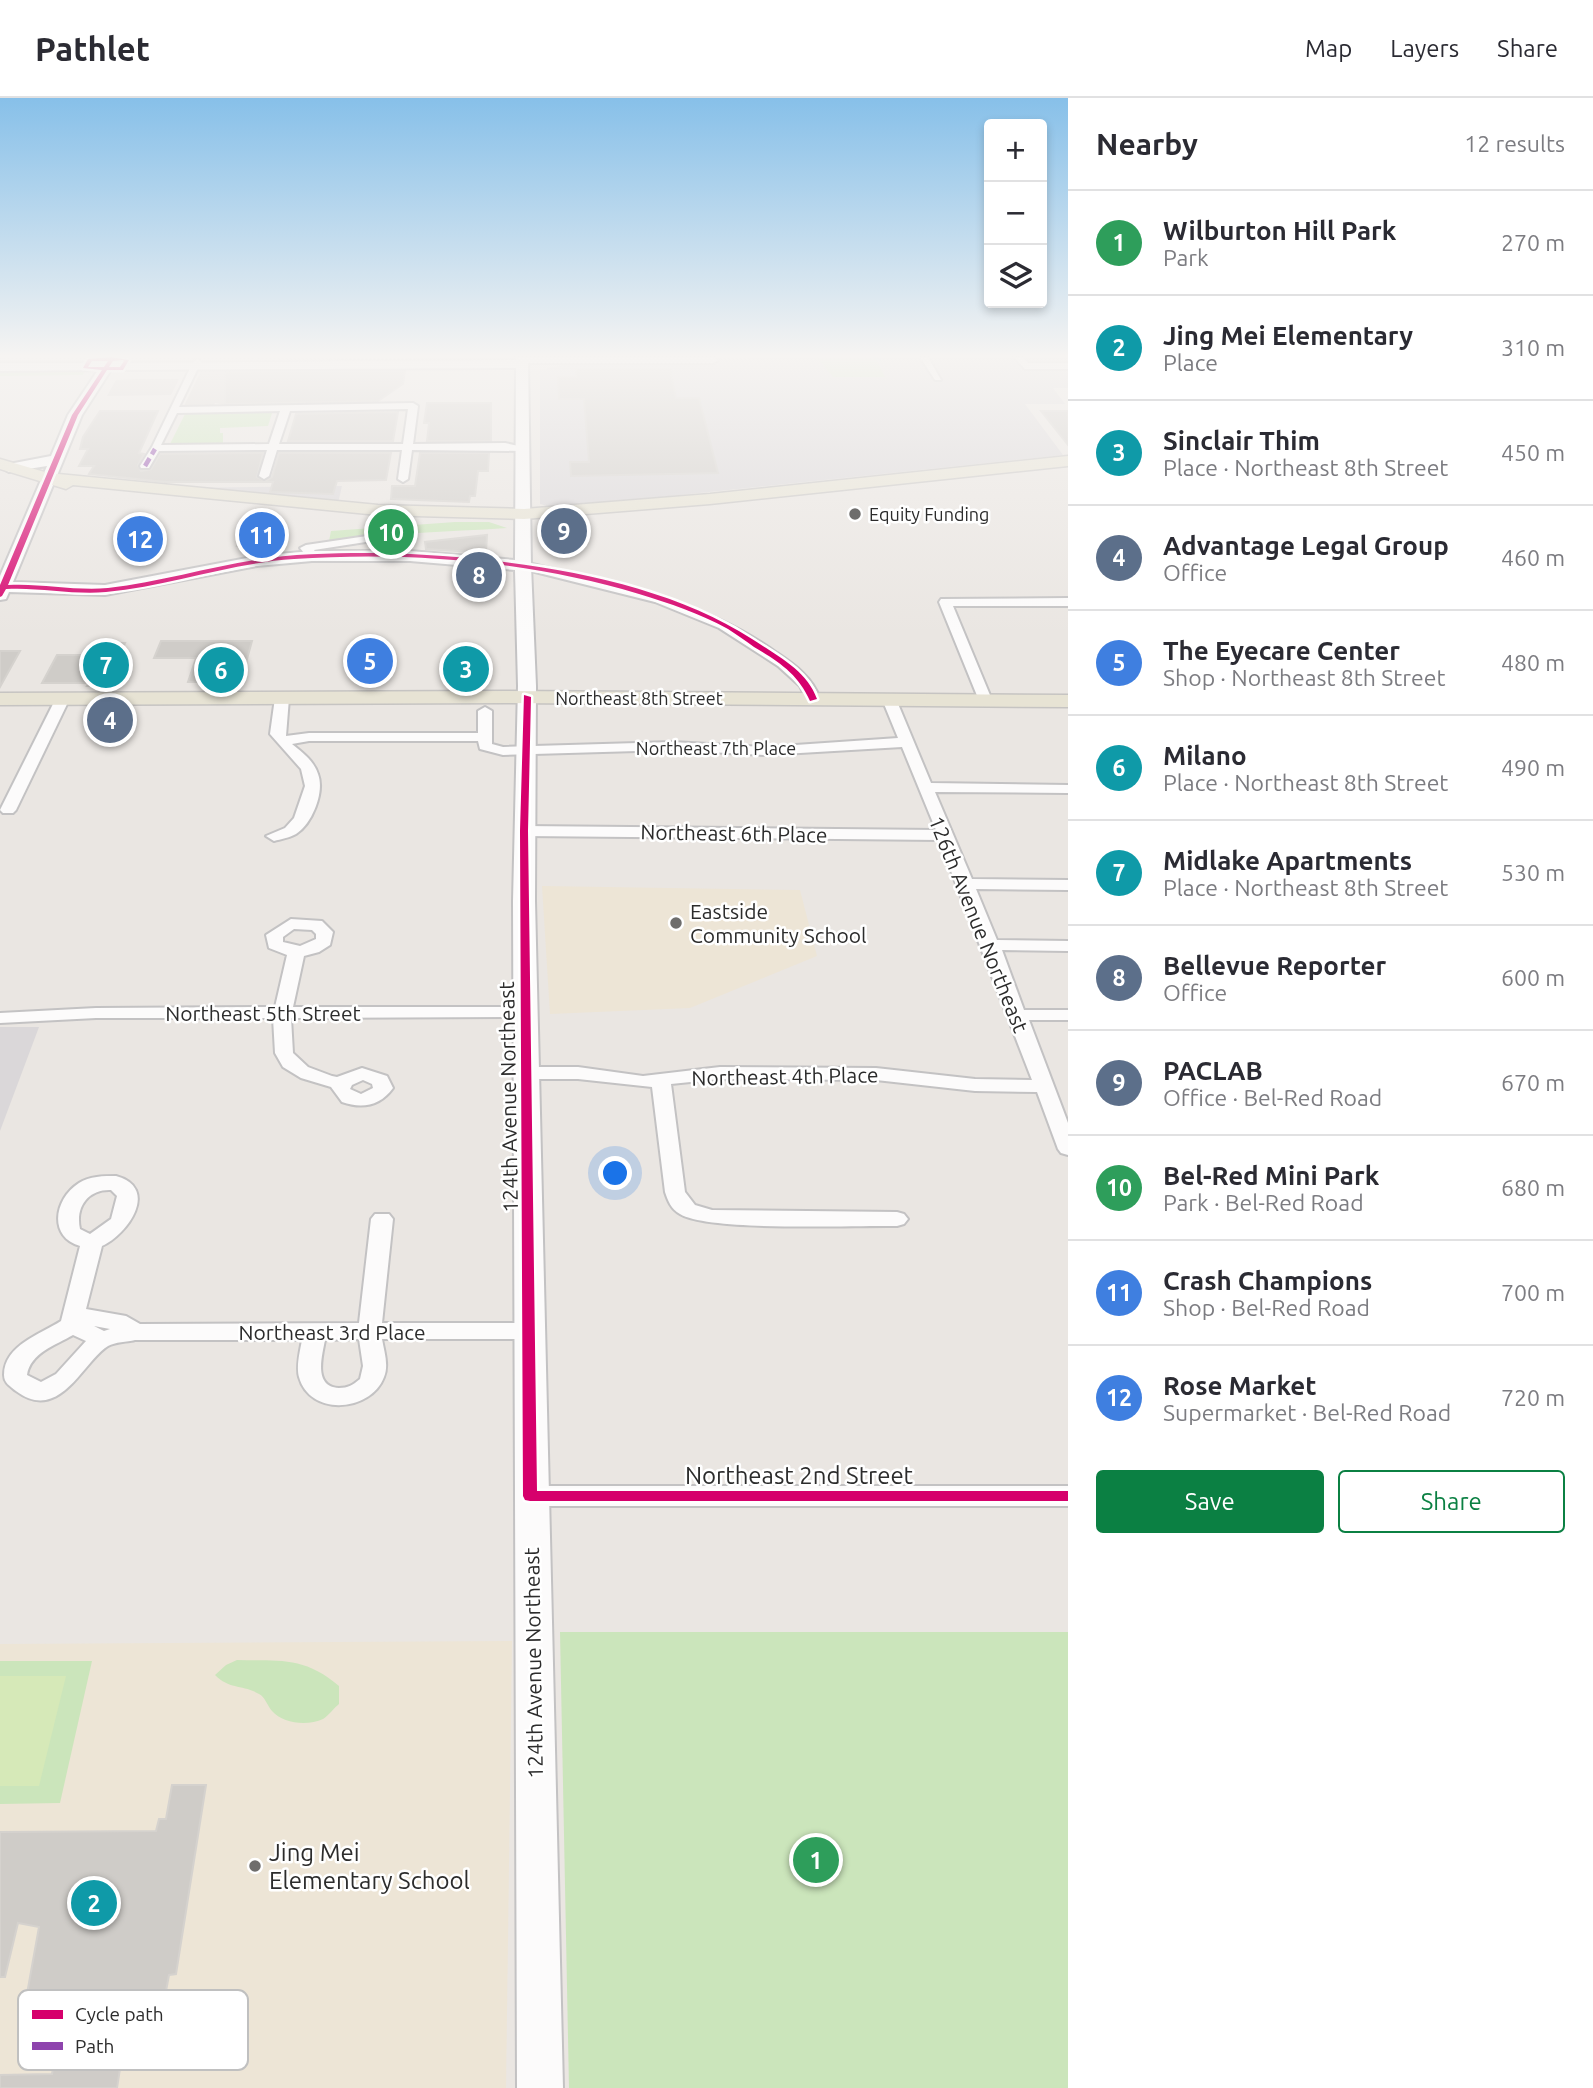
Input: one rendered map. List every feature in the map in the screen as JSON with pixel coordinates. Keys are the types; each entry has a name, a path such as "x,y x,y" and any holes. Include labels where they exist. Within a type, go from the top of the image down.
{"main road":[{"path":"4,467 48,478 334,509 457,517 524,516 676,505 710,499 1068,461"},
{"name":"Northeast 8th Street","path":"0,699 527,697 1068,701"}],"street":[{"path":"60,450 12,570 1,590 105,590 257,561 312,556 410,556 523,566 615,585 708,618 765,649 809,685 813,699"},
{"path":"145,466 156,450"},
{"path":"264,476 272,450"},
{"path":"402,479 407,450"},
{"name":"124th Avenue Northeast","path":"523,450 527,697 524,831 530,1496 540,2088"},
{"path":"4,467 32,466 57,458"},
{"path":"312,556 306,548 394,535"},
{"path":"985,700 944,602 1068,602"},
{"path":"8,810 63,698"},
{"path":"274,836 289,832 295,827 305,811 312,784 309,769 282,741 276,729 282,698"},
{"name":"126th Avenue Northeast","path":"889,699 991,945 1068,1149"},
{"path":"282,741 309,737 484,737 485,711"},
{"name":"Northeast 7th Place","path":"484,737 485,746 491,749 525,751 697,746 766,751 906,742"},
{"path":"924,787 1068,789"},
{"name":"Northeast 6th Place","path":"524,831 944,835"},
{"path":"966,884 1068,885"},
{"path":"991,945 1068,946"},
{"path":"296,951 280,1039 289,1062 312,1077 341,1084"},
{"name":"Northeast 5th Street","path":"0,1017 96,1013 526,1013"},
{"path":"1017,1015 1068,1015"},
{"name":"Northeast 4th Place","path":"528,1073 578,1073 643,1082 720,1073 876,1074 975,1085 1042,1086"},
{"path":"661,1082 675,1192 679,1202 688,1210 699,1215 727,1218 898,1219"},
{"path":"315,1332 310,1377 315,1387 324,1394 337,1396 352,1395 367,1388 374,1375 370,1332 382,1219"},
{"path":"73,1320 102,1339 92,1347 72,1375 59,1385 33,1390 22,1386 15,1378 19,1357 73,1320 92,1242"},
{"name":"Northeast 3rd Place","path":"73,1320 126,1324 135,1332"},
{"name":"Northeast 3rd Place","path":"102,1339 135,1332 530,1331"},
{"name":"Northeast 2nd Street","path":"530,1496 1068,1496"}],"shaded area":[{"path":"540,450 1059,450 1063,455 556,508 540,504"},
{"path":"342,486 338,503 181,488"},
{"name":"Eastside Community School","path":"542,886 800,890 817,956 690,1008 550,1014"},
{"path":"0,1027 39,1027 0,1131"},
{"name":"Jing Mei Elementary School","path":"512,1641 506,2088 0,2088 0,1644"}],"green space":[{"path":"489,522 507,528 395,534 329,541 331,531"},
{"path":"560,1632 1068,1632 1068,2088 569,2088"},
{"path":"237,1660 291,1662 314,1669 339,1686 339,1704 325,1718 317,1721 303,1723 282,1719 259,1694 226,1683 215,1675"},
{"path":"0,1661 92,1661 60,1803 0,1804"},
{"path":"0,1676 66,1676 39,1786 0,1786"}],"building":[{"path":"88,450 140,450 139,453 144,454 138,465 141,471 151,469 160,454 263,453 257,477 265,481 272,477 279,453 391,453 386,480 337,481 333,494 270,492 273,482 165,482 89,474 94,466 79,466"},
{"path":"588,450 712,450 718,473 571,476 570,462 589,462"},
{"path":"420,453 489,453 488,471 478,471 475,496 470,496 469,502 391,499 392,486 415,486"},
{"path":"248,514 274,514 269,528 285,528 281,541 267,546 237,546"},
{"path":"487,535 486,553 426,549 425,542"},
{"path":"161,641 252,641 241,681 188,682 196,658 154,658"},
{"path":"107,643 125,643 107,686 87,686 89,683 42,683 57,655 102,655"},
{"path":"0,651 20,651 0,687"},
{"path":"451,656 484,656 482,682 448,682"},
{"path":"172,1785 206,1785 176,1974 169,1975 166,1990 28,1990 39,1927 18,1923 5,1977 0,1977 0,1832 156,1831 159,1819 166,1819"},
{"path":"53,2070 120,2070 117,2088 0,2088 0,2075 52,2074"}],"marked path":[{"path":"145,466 154,450"}],"cycle path":[{"path":"0,595 60,450"},
{"path":"0,587 105,590 269,560 348,555 477,561 544,570 610,584 673,602 729,627 793,671 803,680 813,699"},
{"path":"527,697 524,831 530,1496 1068,1496"}],"place":[{"name":"Equity Funding","path":"855,514"},
{"name":"PACLAB","path":"564,531"},
{"name":"Bel-Red Mini Park","path":"391,532"},
{"name":"Crash Champions","path":"262,535"},
{"name":"Rose Market","path":"140,539"},
{"name":"Bellevue Reporter","path":"479,575"},
{"name":"The Eyecare Center","path":"370,661"},
{"name":"Midlake Apartments","path":"106,665"},
{"name":"Sinclair Thim","path":"466,669"},
{"name":"Milano","path":"221,670"},
{"name":"Advantage Legal Group","path":"110,720"},
{"name":"Eastside Community School","path":"676,923"},
{"name":"Wilburton Hill Park","path":"816,1860"},
{"name":"Jing Mei Elementary School","path":"255,1866"},
{"name":"Jing Mei Elementary","path":"94,1903"}]}
